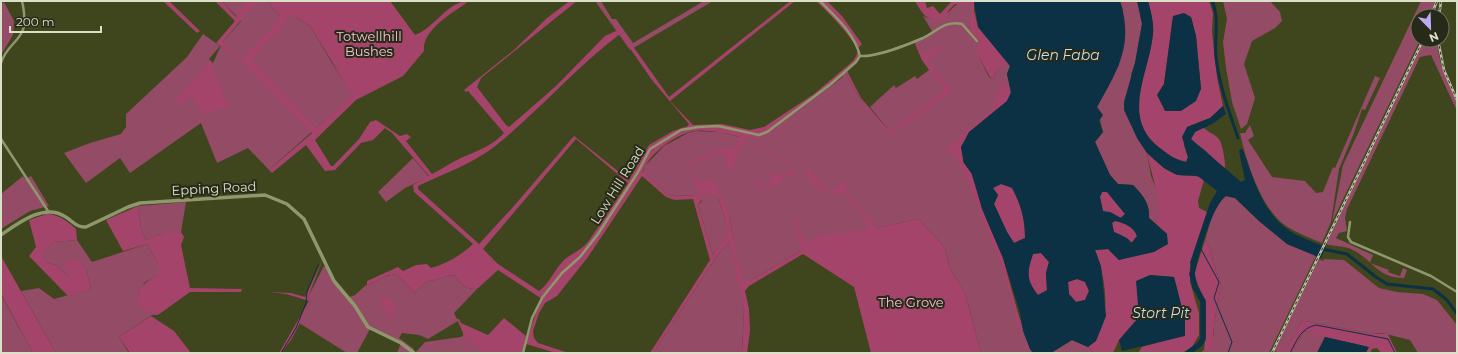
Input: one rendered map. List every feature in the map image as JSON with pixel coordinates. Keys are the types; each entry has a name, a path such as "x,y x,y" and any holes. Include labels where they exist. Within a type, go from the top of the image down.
{"main road":[{"name":"Epping Road","path":"48,211 62,214 75,225 82,227 89,226 128,207 140,203 265,195 279,200 294,209 304,219 334,281 355,306 368,327 401,343 414,353"},
{"path":"1,235 26,220 48,211"}],"street":[{"path":"1,63 7,49 22,33 24,25 22,1"},
{"path":"820,1 842,24 858,48 860,56 873,56 911,42 948,22 962,24 977,41"},
{"name":"Low Hill Road","path":"523,353 532,318 542,298 562,273 580,257 598,234 638,172 650,149 681,130 698,127 718,126 759,135 767,132 831,84 856,62 860,56"},
{"path":"1,139 48,211"},
{"path":"1350,222 1348,237 1351,242 1431,276 1457,292"}],"shaded area":[{"path":"222,1 267,1 280,16 295,16 311,27 353,95 269,170 248,148 217,163 201,123 130,173 120,158 86,183 64,153 90,143 121,134 126,127 126,114 187,57 203,34 220,46 209,59 213,63 222,43 241,21"},
{"path":"595,1 601,1 612,19 616,19 633,43 704,1 713,1 630,50"},
{"path":"1120,1 1136,1 1139,5 1142,24 1135,63 1131,74 1137,138 1147,153 1151,176 1159,196 1159,212 1156,224 1149,218 1147,204 1137,189 1133,185 1118,184 1110,175 1095,142 1103,132 1097,107 1119,65 1123,10"},
{"path":"1223,1 1270,1 1280,12 1282,21 1275,28 1252,41 1244,64 1255,98 1247,124 1241,129 1232,102 1226,68 1223,42 1227,19"},
{"path":"1421,1 1436,1 1433,8 1418,8"},
{"path":"4,2 14,21 13,35 1,55 1,4"},
{"path":"958,3 973,4 969,30 980,42 979,57 989,77 994,79 995,73 1007,61 1010,66 1007,74 1011,93 1006,102 988,115 961,147 963,162 971,173 1030,349 1033,353 981,353 965,292 950,269 945,248 919,219 847,234 818,236 801,251 749,281 739,281 744,312 742,353 653,353 719,253 730,241 733,240 730,218 721,198 719,200 726,223 727,234 713,255 698,205 702,201 696,195 668,196 643,173 645,166 664,146 688,133 695,131 720,132 739,137 748,137 774,130 780,123 843,77 842,73 844,71 860,99 890,132 870,107 894,85 896,88 915,76 917,79 929,70 922,60 914,41 927,37 933,33 923,16 941,19"},
{"path":"1410,24 1410,48 1416,48 1332,222 1343,165"},
{"path":"1420,48 1438,48 1441,64 1457,103 1457,111 1431,55 1420,57 1347,209 1345,218 1347,231 1339,233 1336,238 1373,255 1370,263 1350,248 1326,244"},
{"path":"1375,76 1380,78 1365,110 1362,109 1339,169 1331,222 1322,243 1286,226 1269,208 1256,184 1246,157 1240,133 1245,133 1250,125 1254,136 1248,140 1272,177 1305,181 1316,193 1323,192"},
{"path":"413,158 429,177 405,188 386,202 378,192"},
{"path":"23,176 25,179 31,176 49,206 30,211 1,229 1,194"},
{"path":"1225,196 1235,198 1259,221 1287,244 1316,256 1269,353 1200,353 1204,350 1209,352 1214,335 1214,324 1221,285 1213,262 1211,250 1205,240 1215,211"},
{"path":"186,202 181,232 160,234 146,240 141,230 138,206"},
{"path":"77,240 92,262 147,244 158,263 158,275 145,282 138,294 147,311 158,315 152,315 119,337 129,353 56,353 21,291 39,288 54,299 91,289 86,269 70,278 56,265 48,263 40,255 54,242"},
{"path":"1319,259 1323,261 1324,259 1344,260 1379,288 1397,292 1423,294 1437,300 1457,325 1457,353 1418,353 1410,340 1382,333 1368,333 1304,321 1301,322 1286,353 1278,349 1273,353"},
{"path":"1371,263 1389,270 1388,272 1400,276 1403,268 1407,270 1404,278 1395,277 1381,272"},
{"path":"324,266 347,298 355,295 366,285 367,286 386,276 396,274 415,293 427,281 454,275 464,286 477,289 454,313 458,321 428,339 419,335 402,333 399,338 414,349 414,353 397,353 401,343 370,329 357,353 347,353 299,323 311,302 308,297"},
{"path":"1,295 33,353 1,353"},
{"path":"1309,331 1325,337 1317,353 1291,353 1304,332"},
{"path":"466,333 487,353 415,353 425,342 461,337"},
{"path":"1072,340 1088,347 1094,353 1051,353"}],"green space":[{"path":"163,1 169,1 200,31 197,33"},
{"path":"215,1 222,1 236,17 245,4 245,1 259,1 250,9 222,43 242,59 271,29 280,16 267,1 390,1 415,35 429,27 454,5 469,1 447,16 433,29 425,43 424,51 403,76 356,100 315,140 331,166 333,166 359,139 370,122 376,120 400,136 407,134 411,137 406,141 432,174 459,159 480,150 504,133 468,91 466,92 464,90 515,49 547,18 570,1 577,1 481,78 477,87 509,127 556,86 605,36 618,30 612,22 615,21 669,97 789,2 795,1 670,101 693,125 722,124 750,130 764,127 814,94 853,61 856,56 857,50 851,39 833,17 816,1 827,1 842,16 862,44 858,48 860,56 856,62 846,69 861,98 890,132 945,90 922,60 914,41 918,44 922,53 942,46 946,47 937,51 927,61 952,91 891,135 886,132 860,99 844,71 842,73 843,76 775,128 778,134 799,153 817,180 828,192 845,183 848,182 850,184 844,191 869,217 875,228 919,219 945,248 950,269 965,292 981,353 871,353 854,287 803,254 749,286 745,291 749,309 750,331 747,353 742,353 744,312 730,241 719,253 653,353 650,353 710,260 693,199 675,200 666,197 642,176 588,257 557,296 545,303 539,313 533,331 534,338 538,343 569,353 556,353 526,344 535,315 542,299 498,270 477,289 464,286 454,275 427,281 415,293 396,274 386,276 367,286 367,281 398,267 403,271 416,265 427,264 431,268 443,264 464,252 473,244 414,192 413,185 429,176 392,133 385,128 373,140 361,143 335,170 325,171 306,145 272,173 269,170 312,133 240,59 216,43 235,21","holes":["288,16 295,16 311,27 352,95 316,128 251,59 279,30","620,34 652,80 689,124 688,126 673,131 649,145 629,180 574,136 479,244 418,189 418,186 467,164 494,147 603,47","774,130 777,135 799,154 809,170 805,173 817,187 829,194 842,192 858,209 869,229 817,236 807,244 800,232 795,216 792,217 798,234 801,251 749,281 743,281 733,240 730,218 722,197 719,200 727,233 713,255 698,205 703,197 696,195 668,196 643,172 646,165 656,152 663,146 686,133 693,131 704,131 739,137 738,147 717,149 689,163 698,194 708,195 720,193 716,183 707,180 698,183 692,167 693,163 720,153 726,156 727,170 733,168 738,154 748,137 763,137","576,139 628,183 588,242 565,259 543,288 539,291 498,264 483,249"]},
{"path":"915,1 925,1 927,8 933,6 940,14 952,1 974,1 974,11 978,27 1007,62 995,73 994,79 990,77 979,57 976,48 980,42 969,30 972,4 955,4 948,11 946,19 934,19 927,17"},
{"path":"1148,1 1209,1 1213,13 1212,32 1217,77 1223,106 1210,118 1187,127 1184,145 1188,158 1187,162 1176,159 1157,147 1144,130 1139,120 1137,109 1138,97 1153,34 1153,22","holes":["1173,17 1191,17 1196,36 1201,89 1157,95 1164,84"]},
{"path":"210,61 229,108 218,109 203,115 192,96 182,104 173,103"},
{"path":"1003,81 1011,93 1006,102 969,132 961,147 963,162 971,173 982,209 1003,258 1022,328 1017,328 1015,323 1016,313 1002,267 967,180 955,156 946,152 949,146 990,111"},
{"path":"1203,127 1220,141 1224,153 1225,168 1191,139 1195,132"},
{"path":"760,143 796,168 792,176 781,179 782,181 780,183 761,190 758,189 754,179 758,181 760,186 767,185 770,181 772,173 781,176 795,169 759,144"},
{"path":"1147,153 1172,173 1196,176 1204,180 1198,201 1199,208 1207,212 1190,263 1190,282 1199,313 1199,335 1192,347 1182,353 1138,353 1142,347 1185,335 1185,320 1174,277 1150,275 1139,302 1139,317 1119,340 1113,353 1094,353 1088,347 1096,338 1102,327 1105,315 1102,274 1095,250 1108,249 1119,260 1136,255 1167,234 1156,224 1158,205 1156,188"},
{"path":"1001,184 1012,187 1018,200 1023,218 1025,238 1014,243 1007,232 994,204 998,195 993,188"},
{"path":"1102,192 1107,192 1125,214 1120,218 1110,212 1103,212 1100,197"},
{"path":"138,206 141,230 146,240 167,232 181,232 184,237 181,245 190,288 242,289 241,292 190,292 158,315 143,310 138,306 138,295 142,287 149,280 158,275 158,263 147,244 123,251 106,220"},
{"path":"47,214 60,217 73,226 76,229 77,240 54,242 41,255 48,263 56,265 69,277 63,262 77,259 86,269 91,289 68,296 29,256 36,247 29,220"},
{"path":"1115,221 1126,224 1134,230 1137,236 1131,243 1121,235 1114,232 1112,223"},
{"path":"1205,240 1211,250 1213,262 1221,285 1214,324 1213,348 1209,352 1204,350 1206,333 1206,304 1194,275"},
{"path":"1041,253 1049,262 1046,273 1047,291 1038,295 1031,285 1028,271 1033,254"},
{"path":"1,256 56,353 33,353 1,294"},
{"path":"323,259 308,297 311,302 291,340 281,353 279,353 309,301 286,294 269,292 291,293 305,297"},
{"path":"1077,279 1085,281 1089,291 1085,300 1076,302 1069,294 1068,282"},
{"path":"387,297 397,305 394,309 393,318 389,317 389,313 382,308 380,300"},
{"path":"151,316 174,331 191,353 130,353 119,337"},
{"path":"504,318 526,336 522,353 487,353 475,347 466,334 469,353 467,353 463,333 457,319 459,319 461,323 488,335"},
{"path":"1304,321 1368,333 1388,334 1397,353 1381,353 1377,348 1372,349 1370,353 1366,353 1368,347 1317,335 1309,331 1304,332 1291,353 1275,353 1278,348 1286,352 1301,322"}],"water":[{"name":"Glen Faba","path":"974,1 1120,1 1124,16 1125,30 1122,56 1117,69 1097,107 1103,115 1099,121 1103,132 1095,142 1110,175 1118,184 1133,185 1143,196 1147,204 1149,218 1167,234 1168,244 1154,252 1119,260 1108,249 1095,250 1101,266 1106,316 1096,341 1088,347 1072,340 1051,353 1033,353 1030,349 1023,331 1020,313 1003,258 982,209 972,174 964,163 961,147 969,132 1007,101 1011,92 1007,74 1010,66 978,27","holes":["1001,184 1012,188 1022,212 1025,238 1014,243 1007,232 994,204 998,195 993,188","1102,192 1107,192 1125,214 1121,218 1110,212 1103,211 1100,197","1115,221 1122,223 1134,230 1137,236 1132,243 1127,238 1114,232 1112,223","1041,253 1049,262 1046,273 1047,290 1038,295 1031,285 1029,276 1033,254","1077,279 1085,282 1089,291 1085,300 1076,302 1069,294 1068,282"]},
{"path":"1137,1 1148,1 1153,26 1151,49 1140,95 1139,109 1141,123 1148,136 1169,155 1186,162 1188,157 1182,137 1187,127 1210,118 1223,106 1226,114 1212,124 1195,132 1191,139 1241,182 1245,180 1239,151 1241,149 1243,150 1255,184 1272,215 1290,231 1326,247 1321,258 1287,244 1259,221 1235,198 1226,196 1216,209 1212,218 1196,265 1190,263 1210,203 1217,191 1198,176 1177,175 1164,168 1147,153 1137,138 1124,110 1124,102 1135,63 1142,24"},
{"path":"1184,13 1191,17 1196,36 1201,89 1196,101 1181,111 1165,111 1157,95 1164,84 1173,16"},
{"name":"Stort Pit","path":"1150,275 1174,277 1185,320 1185,336 1122,351 1119,340 1139,317 1136,281"},
{"path":"1325,337 1369,347 1366,353 1317,353"}],"waterway":[{"path":"1212,1 1216,14 1216,57 1219,78 1238,138"},
{"path":"1201,249 1219,282 1214,298 1232,342 1228,353"},
{"path":"1322,249 1347,254 1387,284 1433,289 1447,300 1457,314"},
{"path":"1188,353 1200,344 1203,339 1203,301 1195,287 1192,274 1195,259"},
{"path":"281,353 296,328 306,303 307,292 318,265"},
{"path":"1290,353 1297,339 1303,332 1316,325 1388,339 1395,353"}],"railway":[{"path":"1434,8 1437,1"},
{"path":"1440,8 1441,1"},
{"path":"1272,353 1419,48"},
{"path":"1440,48 1444,70 1457,100"}],"park label":[{"name":"Totwellhill Bushes","path":"369,44"},
{"name":"The Grove","path":"911,302"}]}
